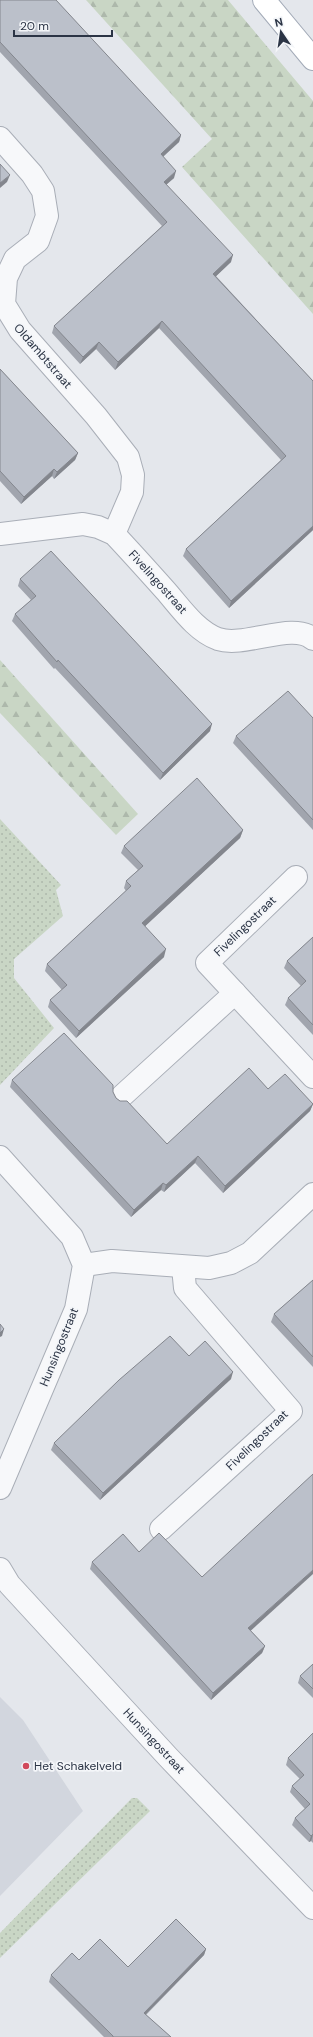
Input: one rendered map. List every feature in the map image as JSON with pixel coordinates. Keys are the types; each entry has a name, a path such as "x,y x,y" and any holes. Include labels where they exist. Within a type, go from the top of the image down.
{"main road":[{"path":"264,0 313,59"}],"street":[{"name":"Oldambtstraat","path":"0,138 32,174 43,191 47,216 38,241 15,259 6,278 4,304 20,330 96,416 128,457 133,475 132,492 114,534"},
{"name":"Fivelingostraat","path":"0,534 83,524 98,527 114,534 197,626 219,639 242,640 289,633 308,635 313,639"},
{"name":"Fivelingostraat","path":"296,877 207,963 313,1077"},
{"path":"122,1096 235,993"},
{"path":"0,1157 72,1237 84,1265 112,1261 210,1268 231,1263 250,1253 313,1194"},
{"name":"Hunsingostraat","path":"0,1488 76,1309 84,1265"},
{"name":"Fivelingostraat","path":"161,1529 291,1411 185,1288 183,1267"},
{"name":"Hunsingostraat","path":"0,1569 9,1584 168,1757 313,1908"}],"shaded area":[{"name":"Het Schakelveld","path":"0,1697 23,1720 83,1811 0,1896"}],"green space":[{"path":"86,0 228,0 313,101 313,314 182,167 212,139"},
{"path":"0,660 138,814 116,835 0,713"},
{"path":"0,819 61,885 56,890 63,916 14,959 14,978 54,1028 0,1085"},
{"path":"132,1798 137,1798 150,1811 0,1958 0,1933"}],"building":[{"path":"0,0 56,0 181,135 161,154 176,171 164,182 233,255 213,274 313,381 313,526 231,601 186,549 286,456 162,321 118,362 99,342 83,357 54,326 167,222 0,42"},
{"path":"0,164 10,175 0,183"},
{"path":"0,369 78,453 57,472 54,469 24,497 0,471"},
{"path":"51,551 212,724 163,773 58,660 57,662 15,614 36,596 20,579"},
{"path":"288,691 313,718 313,820 236,736"},
{"path":"197,778 243,830 142,923 166,949 79,1031 50,1000 67,985 47,964 131,886 126,881 143,866 124,846"},
{"path":"313,937 313,1025 288,998 306,981 287,961"},
{"path":"64,1033 113,1085 113,1092 116,1098 120,1101 127,1101 167,1144 249,1068 268,1089 285,1074 313,1104 225,1186 198,1156 166,1185 163,1183 134,1210 12,1080"},
{"path":"313,1280 313,1357 274,1314"},
{"path":"0,1324 4,1329 0,1333"},
{"path":"170,1336 189,1356 205,1341 233,1372 103,1493 54,1443 119,1380"},
{"path":"313,1474 313,1570 248,1628 265,1646 213,1693 92,1562 123,1534 139,1552 159,1533 202,1577"},
{"path":"313,1664 313,1689 300,1676"},
{"path":"313,1733 313,1834 311,1836 295,1818 310,1804 292,1786 304,1775 288,1758"},
{"path":"176,1919 206,1949 144,2013 171,2037 113,2037 51,1975 72,1953 79,1960 100,1939 128,1967"}],"place":[{"name":"Het Schakelveld","path":"26,1766"}]}
